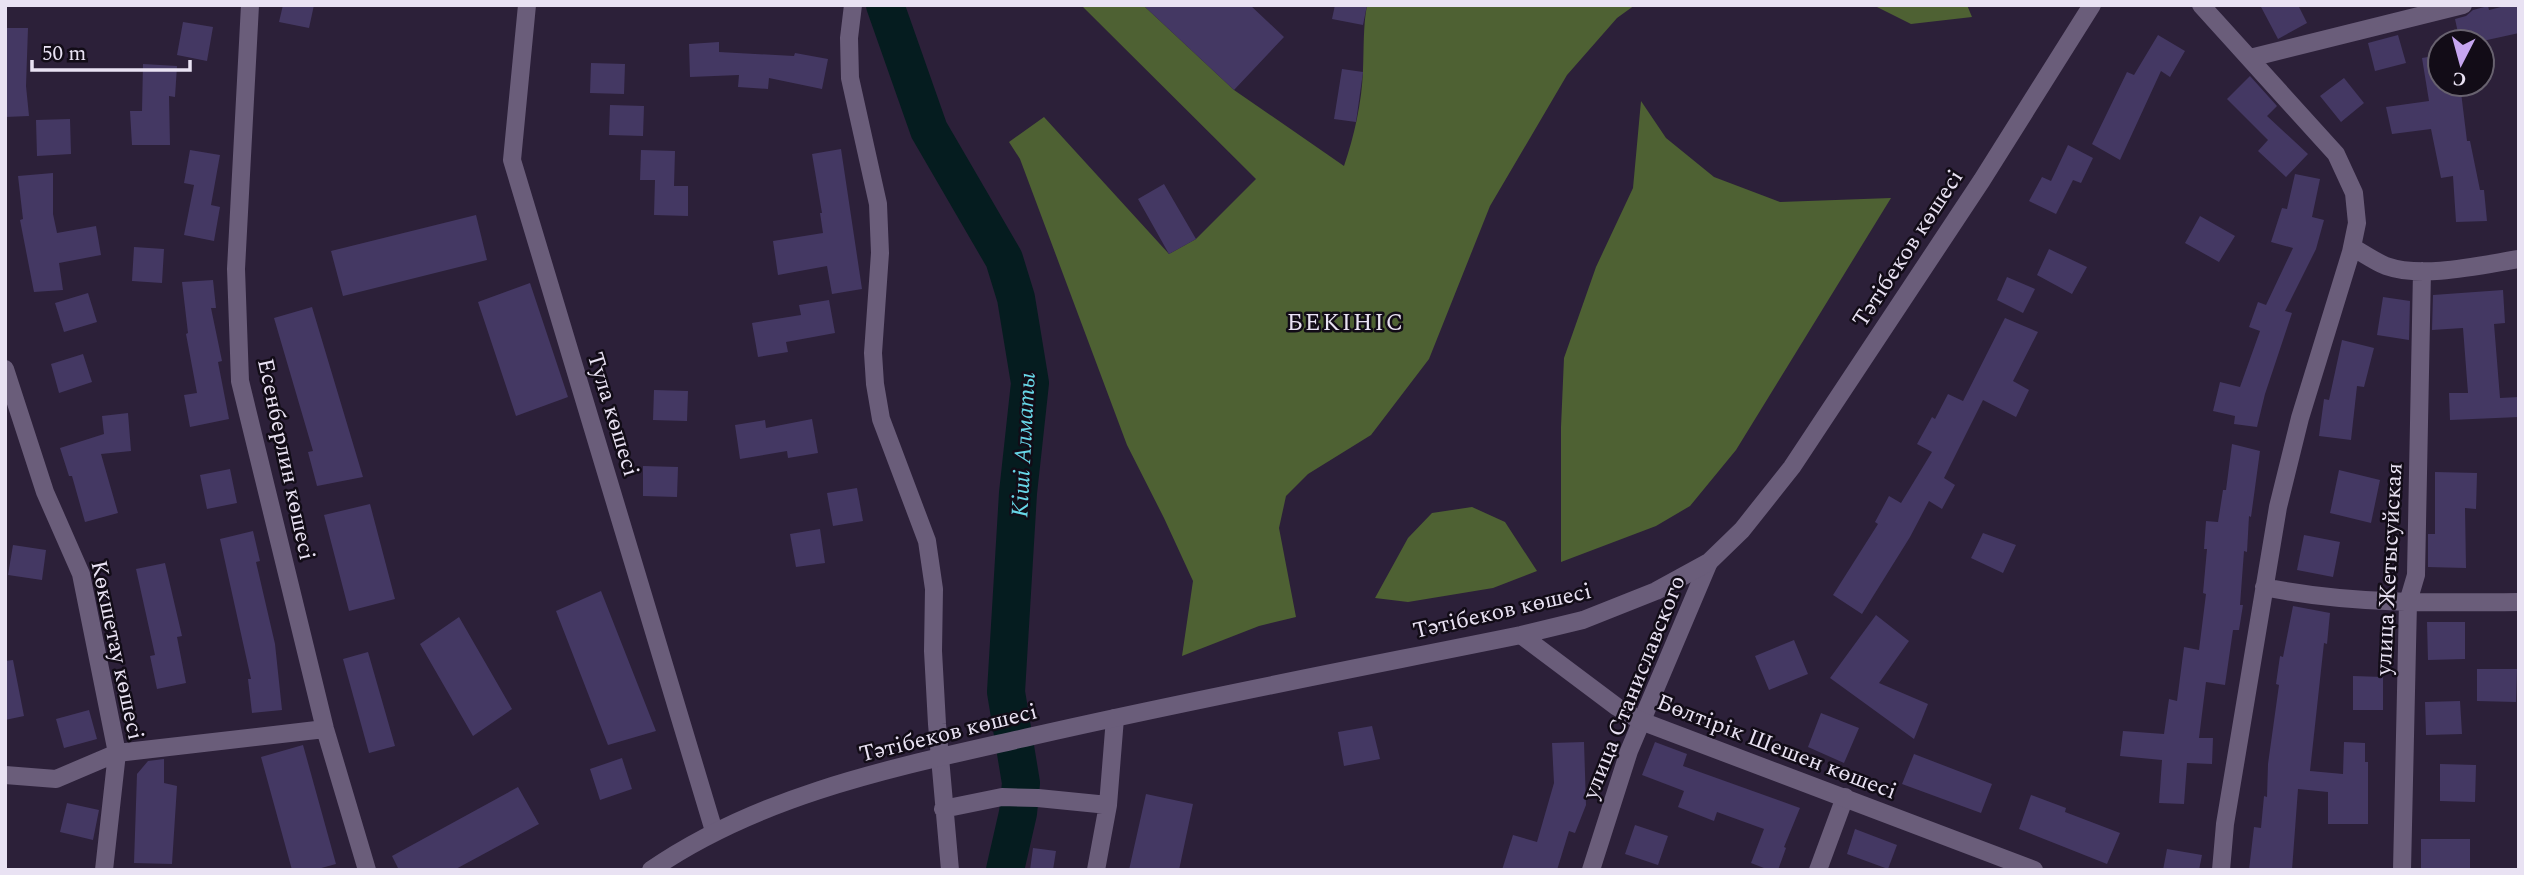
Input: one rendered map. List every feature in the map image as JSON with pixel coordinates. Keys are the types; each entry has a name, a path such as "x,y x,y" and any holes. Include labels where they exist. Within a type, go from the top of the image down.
{"street":[{"name":"Есенберлин көшесі","path":"250,5 236,269 240,381 326,729 367,870"},
{"name":"Тула көшесі","path":"527,5 512,160 714,831"},
{"path":"853,5 849,38 850,78 878,204 880,253 873,353 875,384 881,419 927,541 934,589 933,651 939,757 950,870"},
{"name":"Тәтібеков көшесі","path":"651,870 714,831 777,804 827,788 939,757 1046,733 1583,620 1656,591 1709,562 1742,530 1792,467 1982,180 2092,5"},
{"path":"2201,5 2336,154 2354,193 2357,223 2300,418 2278,507 2225,824 2221,870"},
{"path":"2249,58 2463,5"},
{"path":"2352,247 2388,266 2422,271 2445,271 2519,259"},
{"name":"улица Жетысуйская","path":"2402,870 2408,601 2416,575 2420,459 2422,271"},
{"name":"Көкшетау көшесі","path":"5,369 45,492 81,574 117,753 104,870"},
{"name":"улица Станиславского","path":"1591,870 1641,721 1688,617 1709,562"},
{"path":"2264,587 2306,596 2408,601 2519,602"},
{"name":"Бөлтірік Шешен көшесі","path":"1521,635 1617,707 1641,721 2034,870"},
{"path":"1096,870 1108,805 1115,718"},
{"path":"5,775 56,779 117,753 326,729"},
{"path":"943,810 1002,797 1108,805"},
{"path":"1818,870 1845,797"}],"green space":[{"path":"1081,5 1143,5 1234,90 1344,166 1361,94 1367,5 1635,5 1617,18 1567,75 1490,206 1429,359 1371,435 1308,474 1286,496 1279,528 1296,617 1259,626 1182,656 1193,581 1127,445 1020,159 1009,142 1044,117 1169,254 1196,239 1256,179"},
{"path":"1873,5 1967,5 1972,17 1911,24"},
{"path":"1641,101 1666,138 1714,177 1780,202 1891,198 1736,450 1690,506 1656,526 1561,562 1564,358 1596,267 1633,188"},
{"path":"1472,507 1505,522 1537,571 1493,588 1408,602 1375,598 1408,538 1432,513"}],"building":[{"path":"283,5 314,5 309,28 279,22"},
{"path":"1143,5 1250,5 1284,37 1234,90"},
{"path":"1335,5 1367,5 1363,25 1332,19"},
{"path":"2260,5 2298,5 2307,23 2278,39"},
{"path":"2519,5 2519,33 2496,38 2496,28 2457,28 2455,19 2488,6 2489,10"},
{"path":"183,22 213,27 207,61 177,55"},
{"path":"5,28 28,28 26,86 29,116 5,117"},
{"path":"2158,35 2185,51 2170,77 2161,71 2120,160 2092,144 2127,72 2134,75"},
{"path":"2398,35 2406,63 2375,71 2368,43"},
{"path":"719,42 719,52 794,56 795,53 828,59 822,89 769,78 768,89 738,87 739,75 690,77 689,44"},
{"path":"2426,57 2426,83 2422,58"},
{"path":"591,63 625,64 624,94 590,93"},
{"path":"143,64 177,66 175,97 169,96 170,145 132,145 130,111 142,111"},
{"path":"1342,69 1363,72 1356,122 1334,119"},
{"path":"2250,76 2277,106 2267,116 2308,154 2286,177 2258,151 2268,140 2227,99"},
{"path":"2344,78 2364,103 2341,122 2320,96"},
{"path":"2429,98 2462,98 2467,141 2470,141 2480,190 2484,190 2487,221 2456,222 2453,176 2441,178 2431,129 2392,134 2386,107 2429,101"},
{"path":"610,105 644,106 643,136 609,135"},
{"path":"70,119 71,154 37,156 36,120"},
{"path":"2068,145 2093,158 2081,183 2073,180 2056,214 2029,201 2042,177 2051,181"},
{"path":"841,149 862,289 832,294 827,266 778,275 773,241 823,233 812,154"},
{"path":"190,150 220,155 211,205 220,207 214,241 184,235 194,185 184,183"},
{"path":"641,150 675,151 674,186 688,186 688,216 654,215 655,180 640,180"},
{"path":"53,173 53,214 57,233 96,226 101,255 59,263 63,290 34,292 20,220 23,219 18,176"},
{"path":"2295,174 2320,179 2312,217 2324,220 2316,249 2285,311 2292,313 2257,427 2234,424 2235,416 2213,411 2220,382 2240,387 2260,331 2249,327 2258,302 2266,305 2293,248 2271,242 2282,208 2287,209"},
{"path":"1164,184 1196,239 1169,254 1138,199"},
{"path":"476,215 487,260 343,296 331,251"},
{"path":"2200,216 2235,236 2219,262 2185,243"},
{"path":"134,247 164,249 162,283 132,281"},
{"path":"2049,249 2087,267 2072,294 2037,275"},
{"path":"2007,277 2035,289 2023,313 1997,300"},
{"path":"213,280 216,308 211,308 222,361 218,362 229,419 190,427 184,395 197,393 186,334 182,282"},
{"path":"530,283 568,397 516,416 478,302"},
{"path":"2503,290 2505,323 2494,324 2500,398 2519,397 2519,417 2450,420 2449,393 2468,393 2463,328 2432,330 2433,295"},
{"path":"88,293 97,322 64,332 55,303"},
{"path":"2383,297 2410,301 2409,340 2377,335"},
{"path":"829,300 835,333 786,342 788,352 758,357 752,323 801,315 799,305"},
{"path":"312,307 363,477 317,486 308,452 313,451 274,318"},
{"path":"2005,318 2038,332 2013,381 2029,390 2016,417 1983,400 1944,478 1955,485 1942,509 1929,501 1862,614 1833,595 1878,524 1875,522 1889,496 1901,503 1932,452 1917,444 1932,417 1935,419 1948,394 1963,401"},
{"path":"2342,340 2374,348 2364,387 2357,386 2351,440 2319,436 2324,399 2329,400"},
{"path":"83,354 92,382 59,393 51,364"},
{"path":"654,390 688,391 687,421 653,420"},
{"path":"128,413 131,451 101,454 118,513 85,522 72,476 69,476 60,448 104,434 102,416"},
{"path":"812,419 818,453 788,458 787,451 740,459 735,425 765,420 766,428"},
{"path":"2232,444 2260,451 2251,517 2249,516 2247,552 2244,551 2240,605 2243,605 2239,630 2233,630 2225,685 2206,682 2199,738 2213,738 2212,764 2187,763 2184,804 2159,803 2162,760 2120,756 2123,731 2164,734 2169,699 2177,701 2184,647 2199,650 2206,594 2203,593 2207,549 2204,549 2206,521 2218,522 2223,490 2226,490"},
{"path":"643,466 678,467 677,497 643,496"},
{"path":"230,469 237,503 207,509 200,475"},
{"path":"2339,470 2380,480 2371,523 2330,513"},
{"path":"2435,472 2477,473 2476,509 2465,508 2466,568 2428,567 2428,534 2435,534"},
{"path":"857,488 863,521 833,526 827,493"},
{"path":"370,504 395,599 349,611 324,515"},
{"path":"820,529 825,563 796,567 790,534"},
{"path":"253,531 260,561 256,562 275,644 282,710 252,713 248,679 251,679 220,539"},
{"path":"1983,533 2016,545 2003,573 1971,558"},
{"path":"2304,535 2340,542 2333,577 2297,570"},
{"path":"13,545 46,550 42,580 8,575"},
{"path":"165,563 182,636 177,637 186,683 157,689 150,656 155,655 136,569"},
{"path":"601,591 656,731 608,745 556,611"},
{"path":"2293,606 2330,613 2327,644 2324,643 2310,771 2343,774 2344,742 2365,743 2365,762 2368,762 2368,824 2328,824 2328,792 2298,789 2292,870 2249,870 2254,827 2261,828 2264,796 2267,797 2268,764 2279,685 2276,684"},
{"path":"1876,615 1909,641 1879,683 1928,704 1914,739 1830,678"},
{"path":"459,617 512,709 473,736 420,644"},
{"path":"2427,622 2465,622 2465,659 2428,660"},
{"path":"1794,640 1808,674 1769,690 1755,656"},
{"path":"368,652 395,746 369,753 343,659"},
{"path":"13,660 24,716 5,720 5,661"},
{"path":"2477,669 2517,669 2516,702 2477,701"},
{"path":"2353,676 2383,677 2383,710 2353,710"},
{"path":"2460,701 2462,734 2426,735 2425,702"},
{"path":"89,710 97,739 64,748 56,719"},
{"path":"1821,713 1859,728 1844,763 1808,747"},
{"path":"1372,726 1380,759 1344,766 1338,732"},
{"path":"1584,742 1586,805 1575,833 1569,831 1557,870 1502,870 1513,835 1537,842 1554,783 1552,743"},
{"path":"1655,742 1687,754 1683,766 1800,808 1778,870 1769,870 1751,863 1764,829 1717,812 1714,821 1678,807 1684,791 1642,775"},
{"path":"303,745 336,864 314,870 292,870 261,757"},
{"path":"1914,754 1992,784 1981,813 1902,784"},
{"path":"622,758 632,789 600,800 590,769"},
{"path":"164,759 164,783 177,786 172,864 134,863 137,774 148,761"},
{"path":"2440,764 2476,765 2475,802 2440,801"},
{"path":"518,787 539,824 454,870 399,870 392,856"},
{"path":"1146,794 1193,804 1179,870 1129,870"},
{"path":"2031,795 2066,808 2065,812 2120,833 2107,864 2019,829"},
{"path":"67,803 99,810 93,840 60,832"},
{"path":"1635,825 1668,836 1658,865 1625,854"},
{"path":"1855,829 1897,845 1888,869 1847,854"},
{"path":"2421,839 2470,839 2470,870 2421,870"},
{"path":"1033,848 1056,851 1053,870 1030,870"},
{"path":"2167,849 2202,855 2199,870 2163,870"}],"waterway":[{"name":"Кіші Алматы","path":"885,5 929,130 1004,259 1016,298 1030,383 1018,493 1006,692 1021,783 1018,813 1005,870"}],"district":[{"name":"БЕКІНІС","path":"1346,322"}]}
